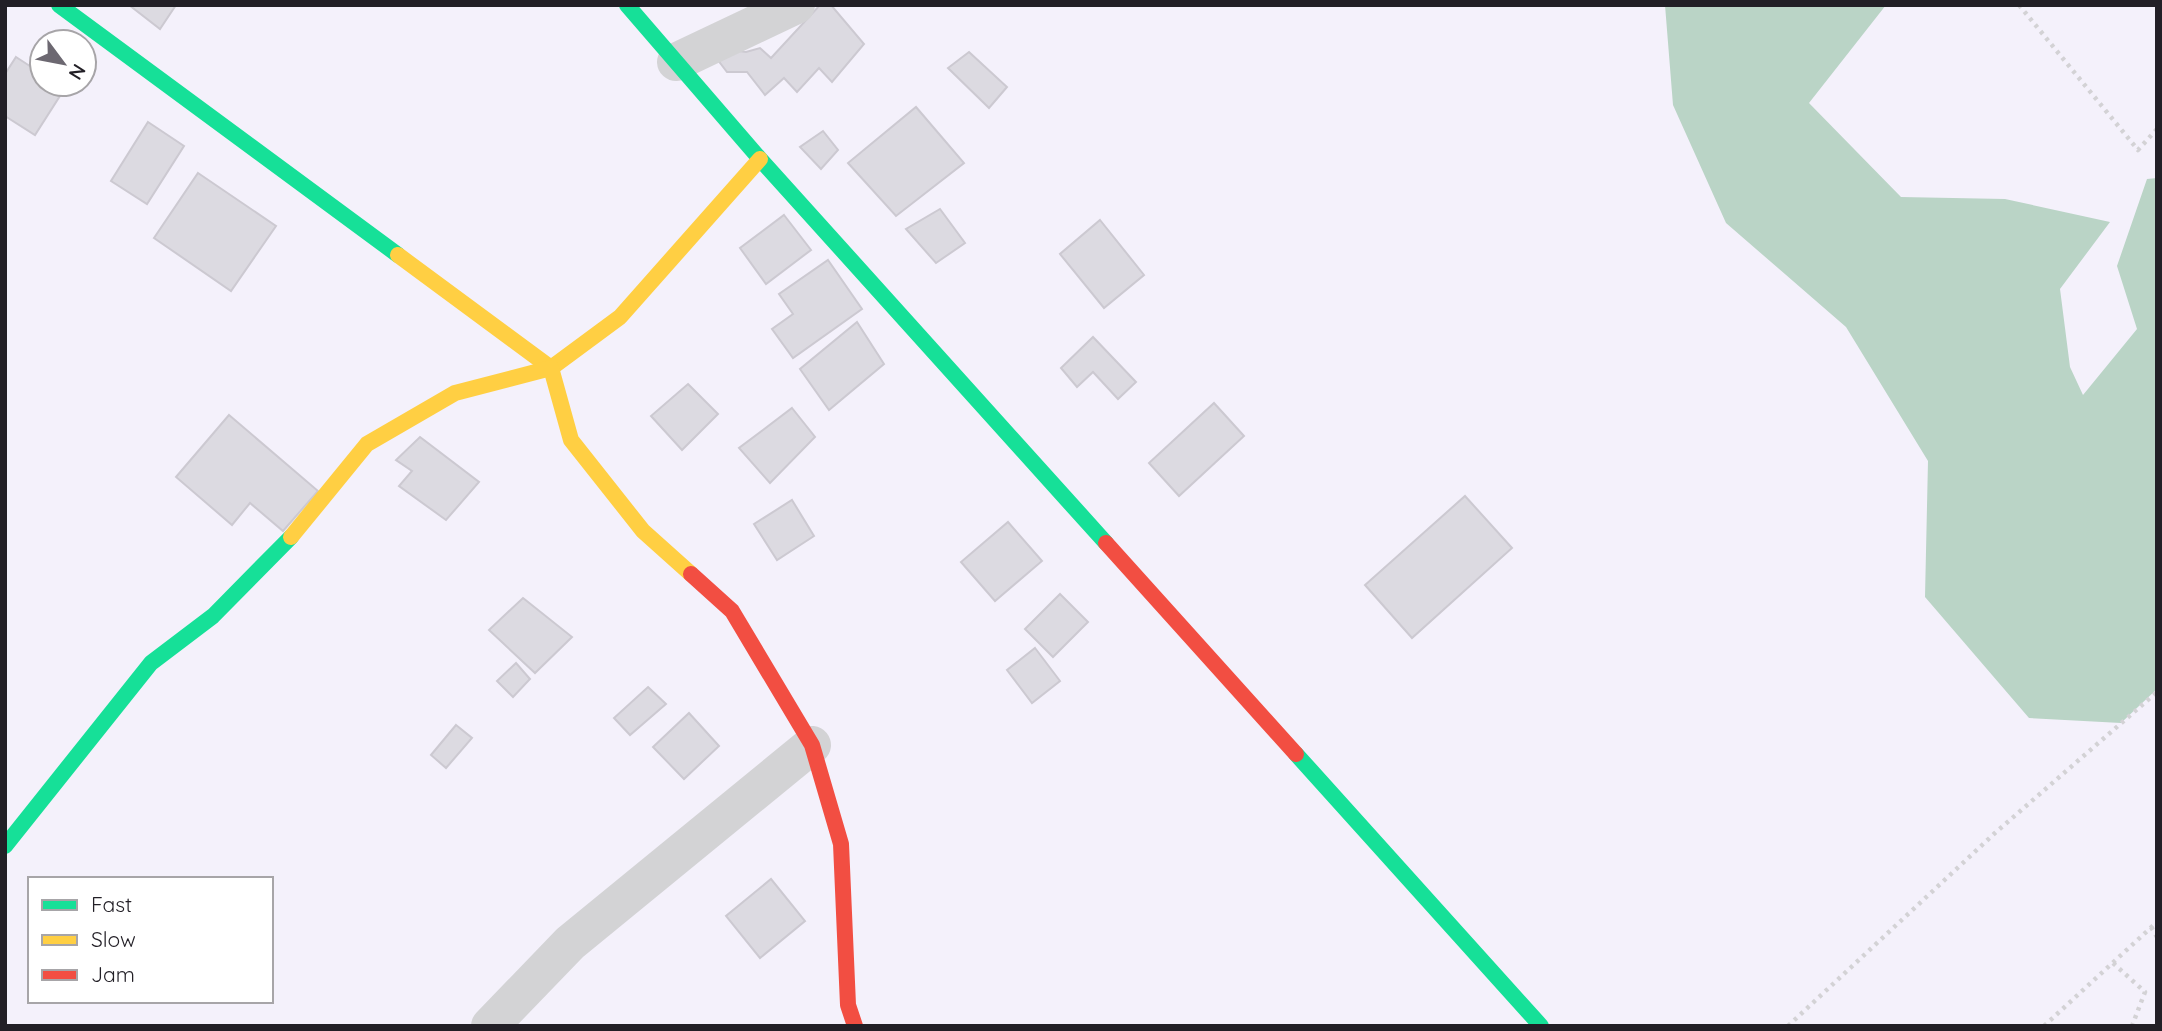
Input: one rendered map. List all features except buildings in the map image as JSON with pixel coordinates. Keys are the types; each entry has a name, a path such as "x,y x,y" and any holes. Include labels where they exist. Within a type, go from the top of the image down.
{"street":[{"path":"59,5 551,368 571,440 643,531 732,611 812,745 841,844 848,1005 855,1026"},
{"path":"627,5 760,159 1541,1026"},
{"path":"676,62 796,5"},
{"path":"5,846 151,663 223,606 300,527 367,444 455,393 551,368 620,317 760,159"},
{"path":"489,1026 570,943 812,745"}],"path":[{"path":"2020,5 2138,150 2157,129"},
{"path":"1788,1026 1995,833 2157,692"},
{"path":"2044,1026 2157,922"},
{"path":"2151,927 2157,937"},
{"path":"2113,963 2145,992 2132,1026"}],"green space":[{"path":"1665,5 1886,5 1809,103 1901,197 2005,199 2110,222 2060,289 2070,367 2083,395 2137,329 2117,266 2147,179 2157,178 2157,689 2121,723 2029,718 1925,597 1928,461 1846,327 1726,223 1673,105"}],"traffic: fast":[{"path":"59,5 398,255"},
{"path":"627,5 760,159 1106,543"},
{"path":"5,846 151,663 213,616 291,537"},
{"path":"1296,754 1541,1026"}],"traffic: slow":[{"path":"398,255 551,368 620,317 760,159"},
{"path":"291,537 367,444 455,393 551,368 571,440 643,531 691,574"}],"traffic: jam":[{"path":"1106,543 1296,754"},
{"path":"691,574 732,611 812,745 841,844 848,1005 855,1026"}]}
